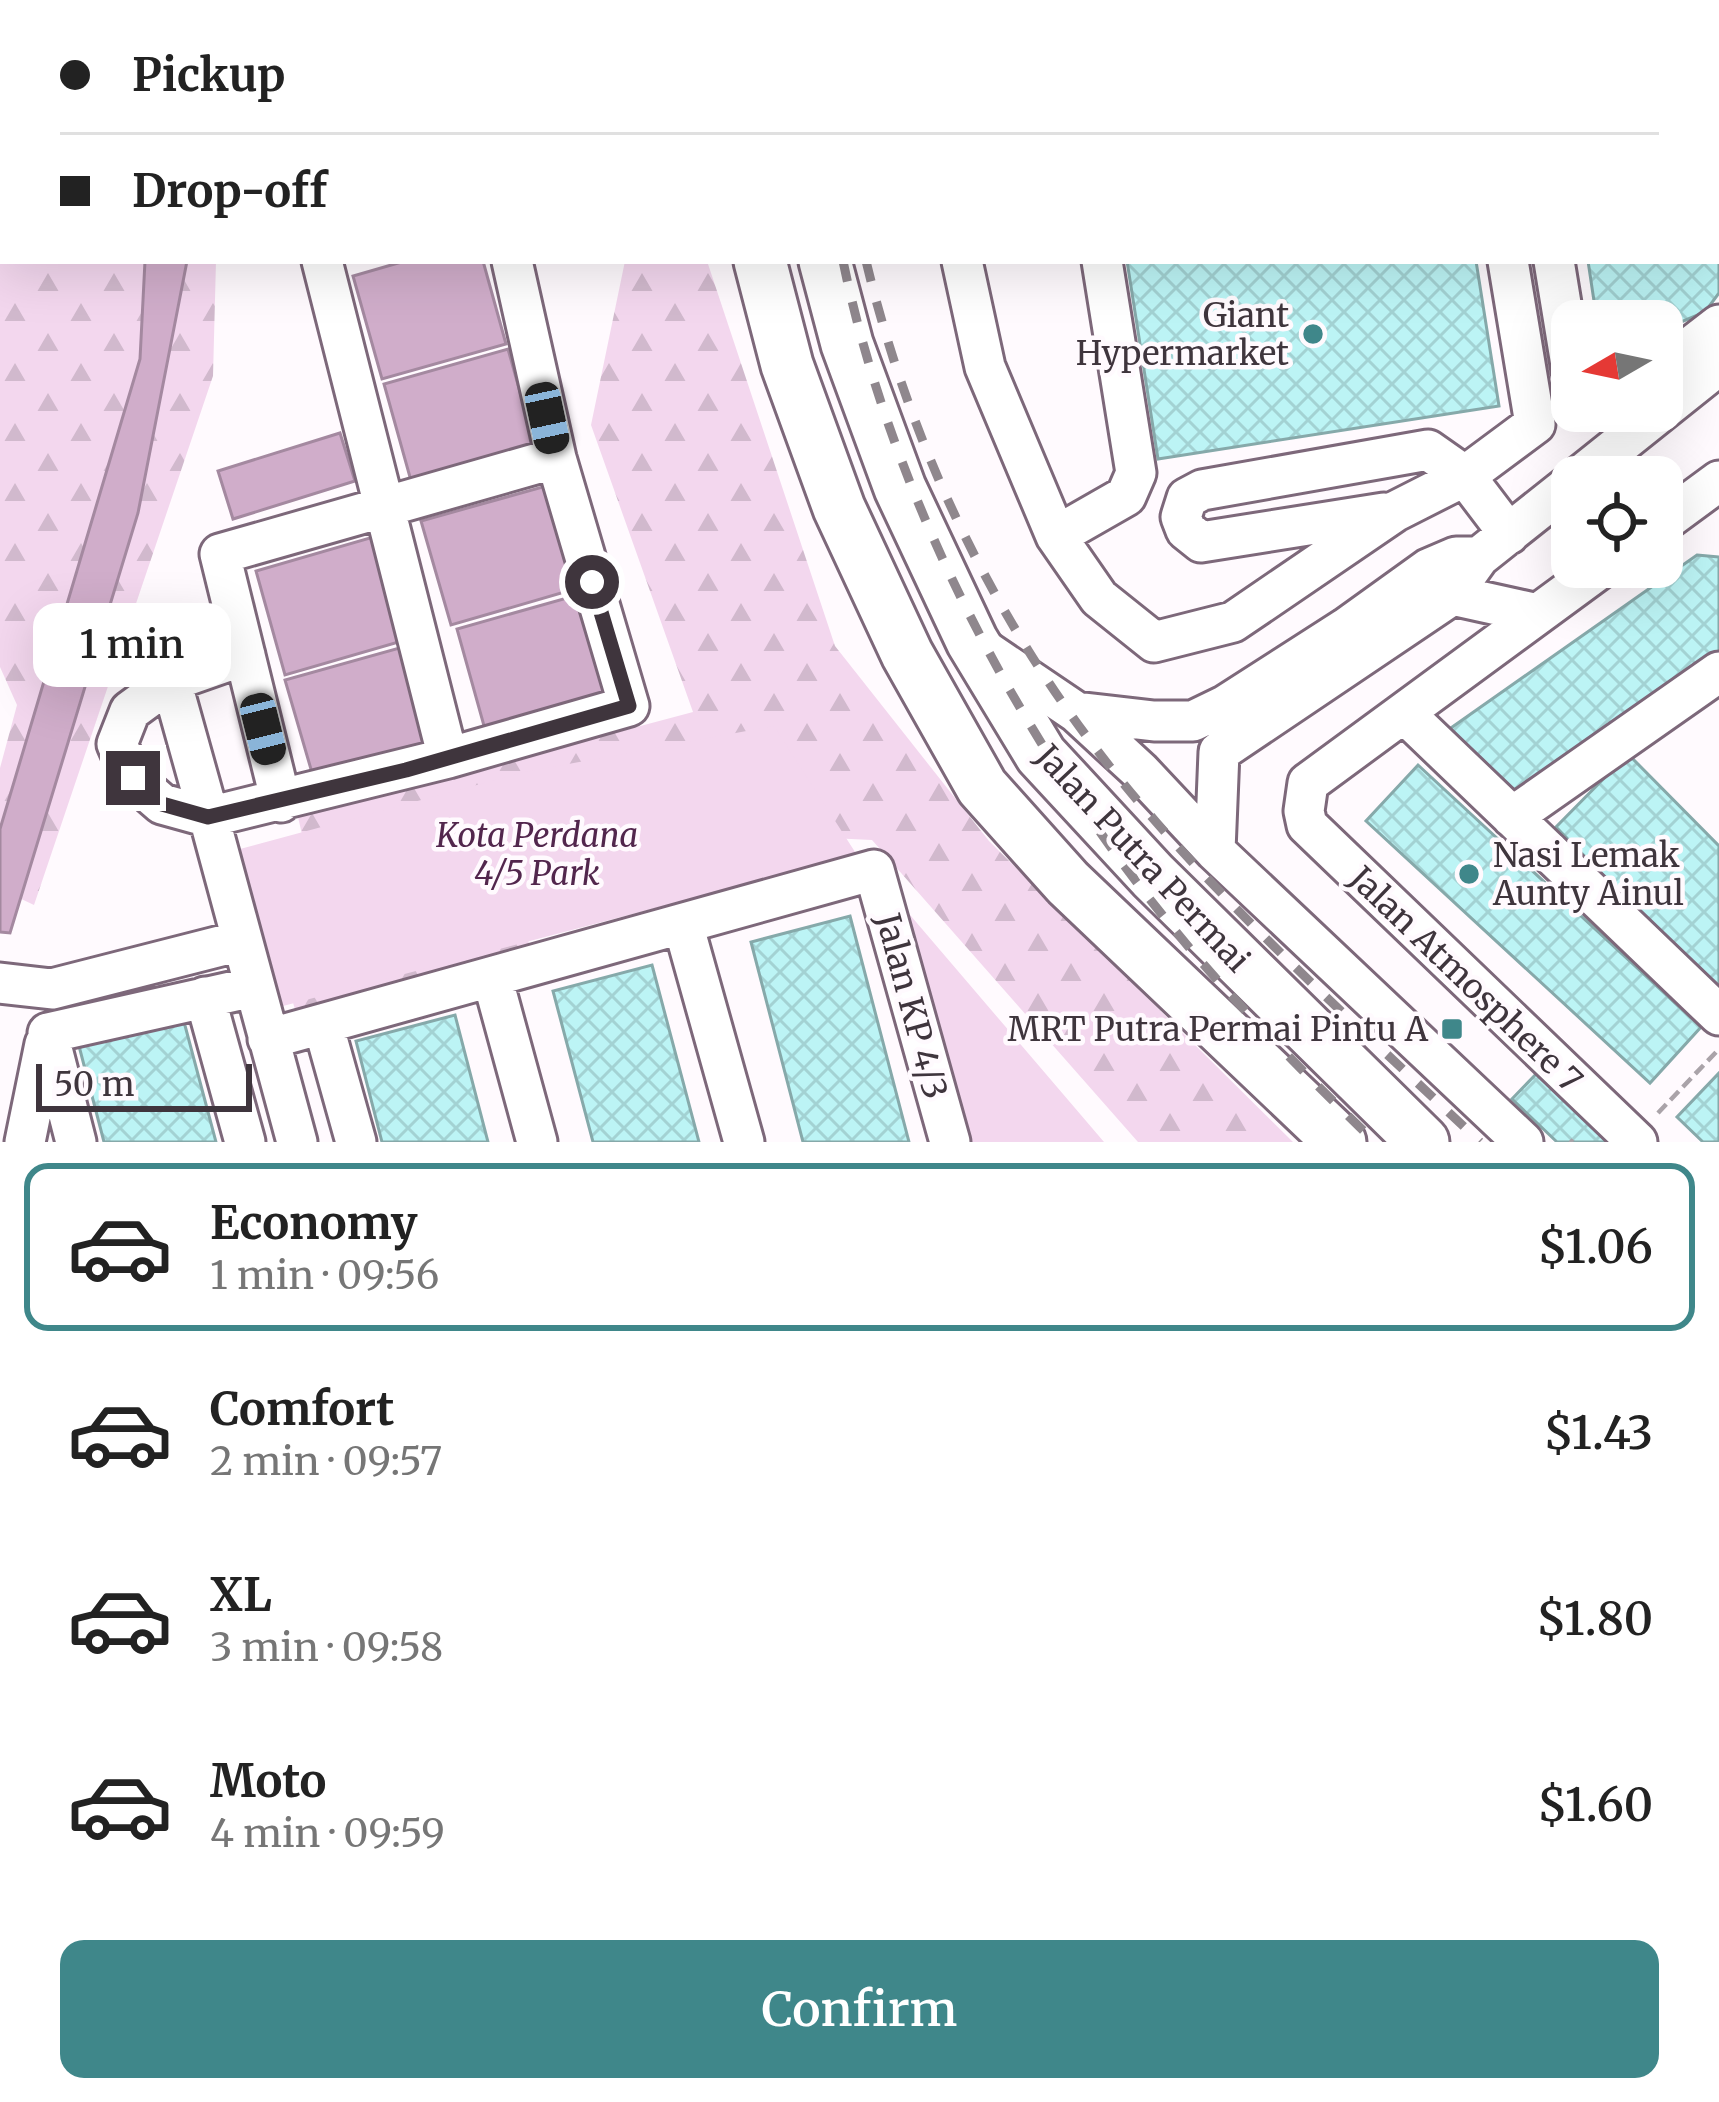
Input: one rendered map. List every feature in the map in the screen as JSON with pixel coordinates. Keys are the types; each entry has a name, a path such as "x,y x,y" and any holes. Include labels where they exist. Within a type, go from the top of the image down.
{"main road":[{"name":"Jalan Putra Permai","path":"761,264 787,365 839,508 907,654 982,788 1068,884 1340,1142"},
{"name":"Jalan Putra Permai","path":"826,264 848,344 900,488 972,640 1041,755 1153,876 1423,1142"}],"street":[{"path":"323,264 448,758"},
{"path":"245,655 171,681 130,711 117,744 133,778 162,804 208,817 281,802 629,706 556,458 513,264"},
{"path":"963,264 985,367 1062,532 1099,598 1154,642 1233,622 1396,512 1465,476 1535,424 1508,264"},
{"path":"1062,532 1126,496 1136,473 1102,264"},
{"path":"1554,264 1560,300"},
{"path":"1683,361 1718,347"},
{"path":"1601,456 1718,347"},
{"path":"1517,441 1551,470"},
{"path":"1396,512 1201,542 1186,530 1181,517 1187,498 1202,490 1428,450 1465,476 1494,545"},
{"path":"281,802 220,554 556,458"},
{"path":"1683,508 1719,481"},
{"path":"1215,851 1220,752 1452,595 1494,545 1551,500"},
{"path":"1076,712 1154,722 1193,721 1346,628 1428,569 1494,545"},
{"path":"1573,588 1404,713 1719,1015"},
{"path":"1452,595 1538,614"},
{"path":"972,640 1076,712 1215,851 1523,1142"},
{"path":"1512,817 1719,672"},
{"path":"171,681 297,1142"},
{"name":"Jalan Atmosphere 7","path":"1404,713 1308,783 1307,825 1635,1141"},
{"name":"Jalan KP 4/3","path":"683,924 874,871 950,1142"},
{"path":"268,1039 683,924 744,1142"},
{"path":"0,983 52,989 240,941"},
{"path":"492,977 537,1142"},
{"path":"48,1033 253,987"},
{"path":"205,997 244,1142"},
{"path":"323,1024 356,1142"},
{"path":"25,1142 48,1033"},
{"path":"48,1033 76,1142"}],"path":[{"path":"1635,1141 1719,1049"}],"green space":[{"path":"0,264 216,264 213,376 34,905 0,889 0,768 17,705 0,667"},
{"path":"624,264 708,264 835,646 989,841 1293,1142 1138,1142 872,840 748,834 522,911 531,953 296,1013 276,944 314,887 298,817 693,712 591,425"},
{"name":"Kota Perdana 4/5 Park","path":"774,726 857,855 283,1006 240,849 525,772"},
{"path":"893,895 1104,1142 966,1142"}],"shaded area":[{"path":"145,264 186,264 138,513 10,933 0,932 0,829 140,359"},
{"path":"395,264 484,264 506,344 382,379 353,276"},
{"path":"508,349 537,453 413,488 384,384"},
{"path":"340,433 355,481 233,519 218,471"},
{"path":"546,486 575,589 451,625 421,521"},
{"path":"380,535 409,639 285,675 256,571"},
{"path":"581,594 611,697 486,733 457,629"},
{"path":"410,645 439,748 315,783 285,680"}],"building":[{"name":"Giant Hypermarket","path":"1127,264 1476,264 1499,406 1158,459"},
{"path":"1588,264 1719,264 1719,293 1705,312 1683,321 1683,300 1594,300"},
{"path":"1697,555 1719,557 1719,657 1514,797 1448,730 1650,588 1683,588 1683,565"},
{"path":"1628,754 1719,846 1719,993 1556,827"},
{"path":"1418,765 1701,1027 1650,1083 1366,821"},
{"path":"850,916 909,1142 803,1142 751,942"},
{"path":"652,965 699,1142 593,1142 553,991"},
{"path":"455,1015 488,1142 382,1142 356,1041"},
{"path":"183,1018 216,1142 104,1142 79,1046"},
{"path":"1537,1073 1609,1142 1557,1142 1512,1099"},
{"path":"1719,1073 1719,1142 1703,1142 1677,1117"}],"railway":[{"path":"844,264 896,446 933,538 1024,715 1133,878 1193,952 1375,1142"},
{"path":"867,264 887,337 941,484 974,555 1054,690 1150,815 1228,900 1480,1142"}],"place":[{"name":"Giant Hypermarket","path":"1313,334"},
{"name":"Nasi Lemak Aunty Ainul","path":"1469,874"},
{"name":"MRT Putra Permai Pintu A","path":"1452,1029"}],"route":[{"path":"133,778 162,804 208,817 406,770 629,706 592,582"}]}
